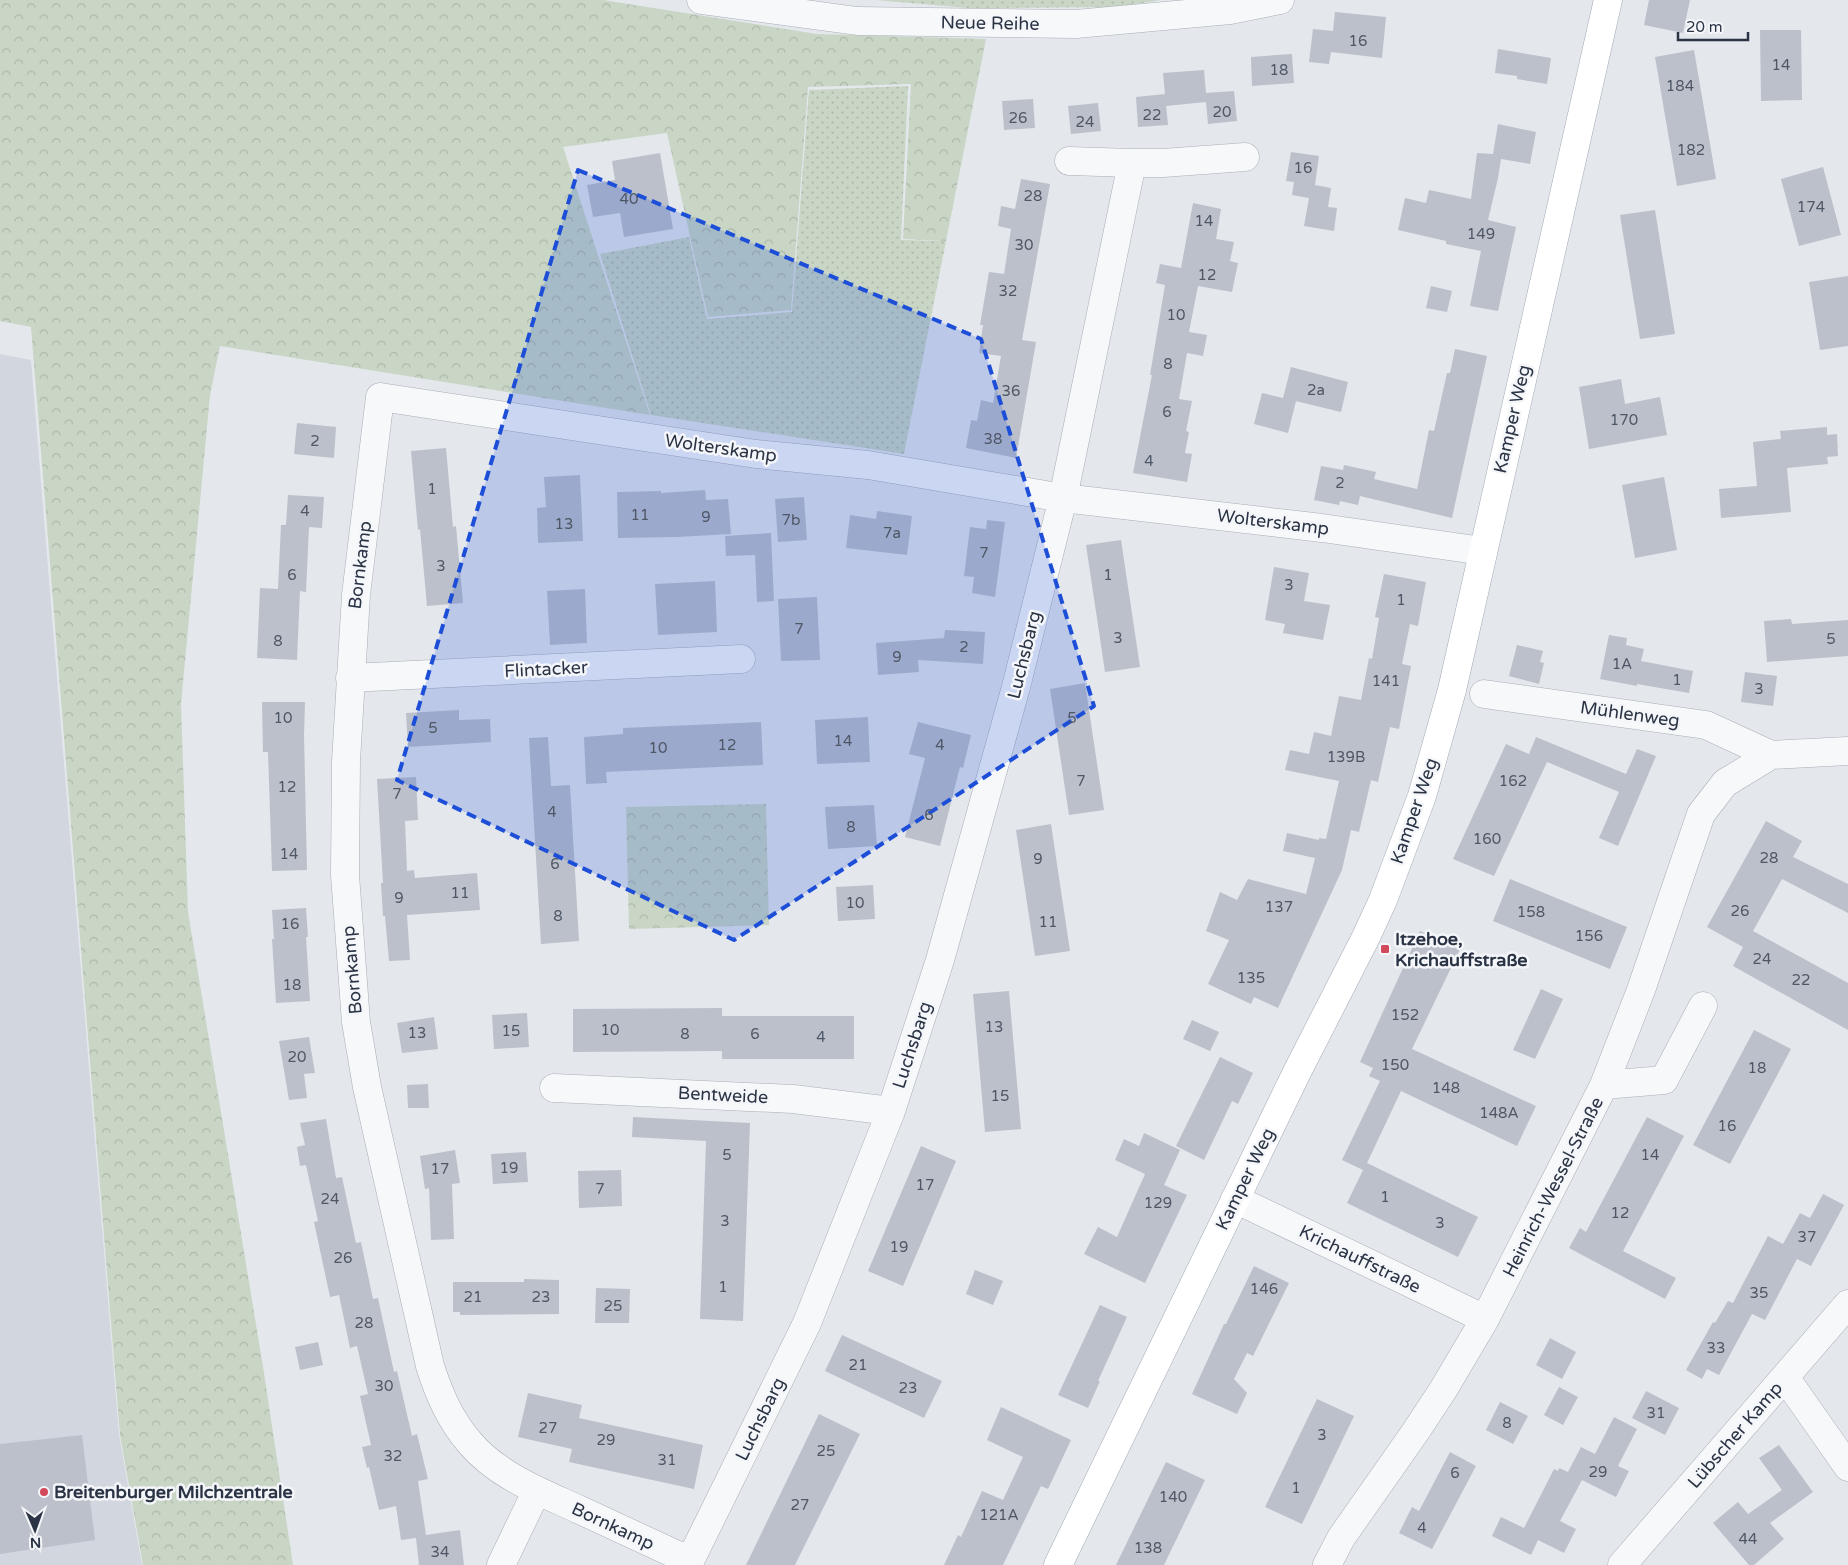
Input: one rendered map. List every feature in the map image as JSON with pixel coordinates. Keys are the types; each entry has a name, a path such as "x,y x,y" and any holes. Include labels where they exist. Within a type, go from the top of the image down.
{"main road":[{"name":"Kamper Weg","path":"1058,1565 1297,1072 1366,937 1406,842 1422,796 1452,690 1608,0"}],"street":[{"name":"Neue Reihe","path":"701,0 857,22 1076,24 1230,10 1280,0"},
{"path":"1069,161 1163,163 1245,157"},
{"path":"1063,498 1132,163"},
{"name":"Wolterskamp","path":"380,397 756,454 868,465 1063,498 1322,528 1483,550"},
{"name":"Bornkamp","path":"380,397 356,595 350,678 345,875 356,1022 367,1087 430,1366 439,1392 460,1430 479,1452 495,1466 537,1490 689,1563"},
{"name":"Luchsbarg","path":"689,1563 807,1323 891,1111 945,943 1016,687 1063,498"},
{"name":"Flintacker","path":"350,678 741,659"},
{"name":"Mühlenweg","path":"1484,694 1706,725 1771,755 1848,751"},
{"name":"Mühlenweg","path":"1725,783 1771,755"},
{"name":"Heinrich-Wessel-Straße","path":"1327,1565 1341,1538 1438,1398 1485,1320 1604,1085 1641,990 1702,814 1725,783"},
{"path":"1604,1085 1664,1080 1703,1006"},
{"name":"Bentweide","path":"554,1088 793,1099 891,1111"},
{"name":"Krichauffstraße","path":"1235,1199 1485,1320"},
{"name":"Lübscher Kamp","path":"1622,1565 1848,1304"},
{"path":"1786,1377 1848,1467"},
{"path":"501,1565 537,1490"}],"highlighted area":[{"path":"578,170 981,339 1094,706 734,940 397,780"}],"shaded area":[{"path":"0,354 31,360 119,1435 142,1565 0,1565"}],"green space":[{"path":"0,0 603,0 817,34 986,39 946,241 903,239 911,84 808,87 791,310 708,317 667,133 563,147 650,415 220,346 210,395 181,704 188,912 264,1373 293,1565 143,1565 120,1435 31,327 0,321"},
{"path":"876,0 1160,0 1119,7 968,8"},
{"path":"908,86 901,240 946,241 904,454 651,415 600,254 689,237 707,319 792,312 809,90"},
{"path":"766,804 769,925 629,929 626,807"}],"building":[{"path":"1649,0 1690,0 1683,33 1644,25"},
{"path":"1335,12 1386,17 1382,58 1331,52 1329,64 1309,62 1313,29 1333,31"},
{"path":"1760,30 1801,30 1802,100 1761,101"},
{"path":"1498,49 1551,58 1547,84 1517,79 1517,76 1495,73"},
{"path":"1694,50 1716,179 1677,186 1655,57"},
{"path":"1292,54 1294,83 1252,86 1251,57"},
{"path":"1204,70 1206,93 1234,91 1237,121 1208,124 1206,102 1166,106 1163,73"},
{"path":"1165,94 1168,125 1138,127 1136,97"},
{"path":"1033,99 1035,128 1004,130 1002,101"},
{"path":"1098,103 1101,131 1071,134 1068,106"},
{"path":"1498,124 1536,132 1530,164 1501,159 1488,220 1516,227 1498,311 1470,306 1481,251 1446,244 1446,241 1398,230 1405,198 1426,203 1429,190 1471,199 1477,153 1493,154"},
{"path":"1291,152 1319,156 1315,185 1331,188 1328,207 1337,208 1334,231 1304,226 1309,198 1292,195 1294,182 1286,181"},
{"path":"660,153 673,229 624,237 620,213 593,217 587,185 615,180 612,161"},
{"path":"1823,167 1841,235 1799,246 1781,179"},
{"path":"1021,179 1050,184 1022,340 1036,342 1016,458 966,448 971,420 977,421 981,400 993,403 1001,356 979,353 983,325 980,325 989,272 1004,274 1011,229 998,226 1001,206 1015,209"},
{"path":"1193,203 1221,209 1216,239 1234,242 1230,261 1238,263 1232,292 1198,286 1189,332 1207,335 1203,356 1187,353 1179,399 1192,401 1186,431 1189,432 1185,453 1192,454 1187,482 1133,473 1152,375 1150,375 1165,285 1156,283 1160,264 1181,268"},
{"path":"1655,210 1675,334 1640,339 1620,215"},
{"path":"1848,276 1848,346 1820,350 1809,282"},
{"path":"1431,286 1452,291 1447,312 1426,308"},
{"path":"1455,349 1487,356 1452,518 1360,496 1358,505 1340,501 1339,505 1314,500 1321,466 1343,470 1344,465 1376,472 1374,479 1417,489 1429,430 1434,431 1447,373 1450,373"},
{"path":"1291,367 1348,382 1341,412 1283,398"},
{"path":"1621,379 1625,404 1660,397 1667,435 1589,449 1579,387"},
{"path":"1262,393 1296,401 1288,433 1254,424"},
{"path":"297,423 336,427 334,458 294,454"},
{"path":"1827,427 1827,435 1837,434 1838,456 1827,457 1828,464 1787,468 1791,512 1721,518 1719,489 1757,486 1753,442 1781,439 1780,431"},
{"path":"446,448 453,527 456,526 463,603 427,606 411,451"},
{"path":"580,475 583,541 538,543 537,508 546,507 544,477"},
{"path":"1664,477 1677,550 1635,558 1622,485"},
{"path":"705,490 706,500 728,499 731,534 618,538 617,492 661,491 661,493"},
{"path":"288,495 324,497 322,528 309,527 306,592 300,591 297,660 257,658 260,588 278,589 281,525 286,525"},
{"path":"804,497 807,540 778,542 775,499"},
{"path":"877,511 912,516 907,555 846,548 850,515 876,519"},
{"path":"987,520 1005,522 995,597 972,593 974,577 964,576 970,527 986,529"},
{"path":"771,533 774,601 757,602 755,555 726,556 725,536"},
{"path":"1121,540 1140,667 1105,672 1086,545"},
{"path":"1274,567 1309,573 1304,601 1330,605 1323,640 1283,633 1285,624 1265,620"},
{"path":"1384,574 1426,582 1418,626 1410,624 1402,664 1411,666 1399,729 1390,727 1378,782 1371,780 1359,832 1351,830 1342,870 1278,1008 1254,997 1251,1004 1208,984 1229,940 1206,931 1220,892 1237,900 1248,879 1306,894 1315,858 1283,851 1287,833 1319,840 1319,838 1326,839 1339,781 1285,770 1290,750 1309,754 1314,732 1331,736 1339,696 1361,700 1369,658 1372,659 1379,618 1375,617"},
{"path":"715,581 717,632 658,635 655,584"},
{"path":"585,589 587,643 550,645 547,591"},
{"path":"817,597 820,660 781,661 778,599"},
{"path":"1791,619 1792,624 1848,620 1848,656 1767,662 1764,621"},
{"path":"945,630 985,632 983,664 918,660 919,672 878,675 876,643 944,638"},
{"path":"1609,635 1627,638 1626,645 1644,649 1641,661 1693,671 1689,693 1600,679"},
{"path":"1517,645 1543,651 1540,662 1544,663 1539,684 1509,676"},
{"path":"1745,672 1777,676 1773,706 1741,702"},
{"path":"1085,683 1104,810 1069,815 1050,689"},
{"path":"262,702 305,702 307,870 272,871 268,752 263,752"},
{"path":"459,710 459,720 490,719 491,742 408,747 406,713"},
{"path":"868,717 870,762 817,764 815,720"},
{"path":"761,722 763,765 606,772 607,783 586,784 584,737 623,734 623,728"},
{"path":"918,722 971,735 963,768 960,767 940,846 905,837 925,758 909,754"},
{"path":"548,737 551,786 570,785 579,941 541,944 529,738"},
{"path":"1536,737 1626,774 1637,749 1656,756 1618,846 1599,838 1619,792 1547,762 1494,876 1453,859 1506,744 1529,754"},
{"path":"416,777 418,820 405,821 407,871 414,870 415,878 477,873 480,910 407,915 410,960 389,961 385,916 383,916 377,779"},
{"path":"874,805 877,846 828,849 825,807"},
{"path":"1766,821 1802,841 1793,857 1848,884 1848,913 1782,879 1753,931 1848,983 1848,1030 1733,966 1743,947 1707,927"},
{"path":"1051,824 1070,951 1035,956 1016,830"},
{"path":"1510,879 1627,927 1610,969 1493,921"},
{"path":"873,885 875,919 838,921 836,887"},
{"path":"306,908 310,1001 276,1003 272,910"},
{"path":"1420,931 1460,949 1412,1049 1536,1106 1517,1146 1401,1091 1367,1163 1478,1217 1458,1257 1347,1203 1363,1170 1342,1160 1380,1081 1369,1076 1373,1068 1360,1062"},
{"path":"1541,989 1563,999 1535,1059 1513,1050"},
{"path":"1009,991 1021,1129 985,1132 973,994"},
{"path":"722,1008 722,1016 854,1016 854,1059 722,1059 722,1051 573,1052 573,1009"},
{"path":"527,1013 529,1047 494,1049 492,1015"},
{"path":"434,1017 438,1049 402,1053 397,1023"},
{"path":"1192,1020 1219,1032 1210,1051 1183,1039"},
{"path":"1754,1030 1791,1049 1730,1164 1693,1145"},
{"path":"309,1037 315,1073 304,1074 307,1098 289,1100 279,1041"},
{"path":"1220,1057 1253,1073 1238,1104 1232,1101 1204,1160 1176,1146"},
{"path":"428,1084 429,1108 408,1108 407,1085"},
{"path":"633,1117 750,1123 743,1321 700,1319 706,1141 632,1137"},
{"path":"1647,1117 1684,1136 1623,1251 1676,1278 1665,1299 1569,1248 1580,1228 1586,1232"},
{"path":"326,1119 336,1178 342,1177 356,1243 361,1242 373,1299 378,1298 394,1372 397,1371 412,1436 417,1434 428,1479 418,1481 426,1535 460,1530 464,1565 419,1565 416,1538 401,1540 396,1506 379,1510 369,1467 367,1468 362,1447 371,1445 360,1396 368,1394 357,1346 350,1348 339,1295 330,1297 314,1222 318,1221 306,1165 300,1166 297,1147 305,1145 300,1123"},
{"path":"1144,1133 1180,1150 1164,1185 1187,1195 1145,1283 1084,1254 1098,1227 1117,1237 1145,1174 1115,1160 1124,1139 1139,1146"},
{"path":"921,1146 956,1161 903,1286 868,1271"},
{"path":"455,1150 460,1183 452,1184 454,1239 431,1240 429,1188 425,1189 420,1156"},
{"path":"526,1152 528,1182 493,1184 491,1154"},
{"path":"621,1170 622,1206 579,1208 578,1171"},
{"path":"1823,1194 1844,1205 1811,1266 1797,1259 1765,1320 1752,1314 1719,1375 1707,1369 1702,1379 1686,1370 1713,1322 1715,1323 1728,1301 1733,1303 1768,1236 1783,1244 1800,1213 1810,1218"},
{"path":"1254,1266 1289,1283 1253,1356 1247,1353 1234,1379 1247,1393 1237,1414 1192,1394 1224,1324 1226,1324"},
{"path":"975,1270 1003,1281 993,1305 966,1294"},
{"path":"524,1279 559,1280 559,1314 460,1315 460,1312 453,1312 453,1282 524,1282"},
{"path":"596,1288 630,1289 629,1323 595,1323"},
{"path":"1100,1305 1127,1317 1088,1408 1058,1395"},
{"path":"842,1335 942,1381 924,1418 825,1371"},
{"path":"1550,1338 1576,1352 1562,1379 1536,1365"},
{"path":"318,1342 323,1365 300,1370 295,1347"},
{"path":"1559,1387 1578,1397 1563,1425 1544,1415"},
{"path":"1646,1391 1679,1408 1665,1435 1632,1418"},
{"path":"528,1393 582,1405 579,1418 703,1445 694,1489 569,1462 572,1449 518,1437"},
{"path":"1317,1399 1354,1416 1302,1524 1265,1507"},
{"path":"1500,1402 1528,1416 1513,1444 1486,1430"},
{"path":"1001,1407 1071,1440 1048,1489 1041,1486 1003,1565 944,1565 958,1535 961,1537 982,1491 1003,1500 1023,1457 987,1440"},
{"path":"819,1414 860,1434 795,1565 746,1565"},
{"path":"1614,1417 1637,1429 1618,1466 1629,1471 1616,1497 1582,1480 1560,1521 1576,1529 1564,1553 1538,1540 1531,1555 1492,1536 1501,1517 1524,1528 1554,1469 1558,1471 1559,1468 1568,1472 1581,1447 1595,1454"},
{"name":"Breitenburger Milchzentrale","path":"82,1435 95,1540 0,1554 0,1444"},
{"path":"1779,1445 1813,1492 1770,1523 1784,1539 1754,1565 1749,1565 1713,1523 1738,1502 1748,1514 1782,1490 1759,1458"},
{"path":"1450,1452 1476,1466 1432,1549 1399,1533 1412,1507 1419,1511"},
{"path":"1166,1462 1205,1480 1164,1565 1116,1565"}],"place":[{"name":"Itzehoe, Krichauffstraße","path":"1385,949"},
{"name":"Breitenburger Milchzentrale","path":"44,1492"}]}
